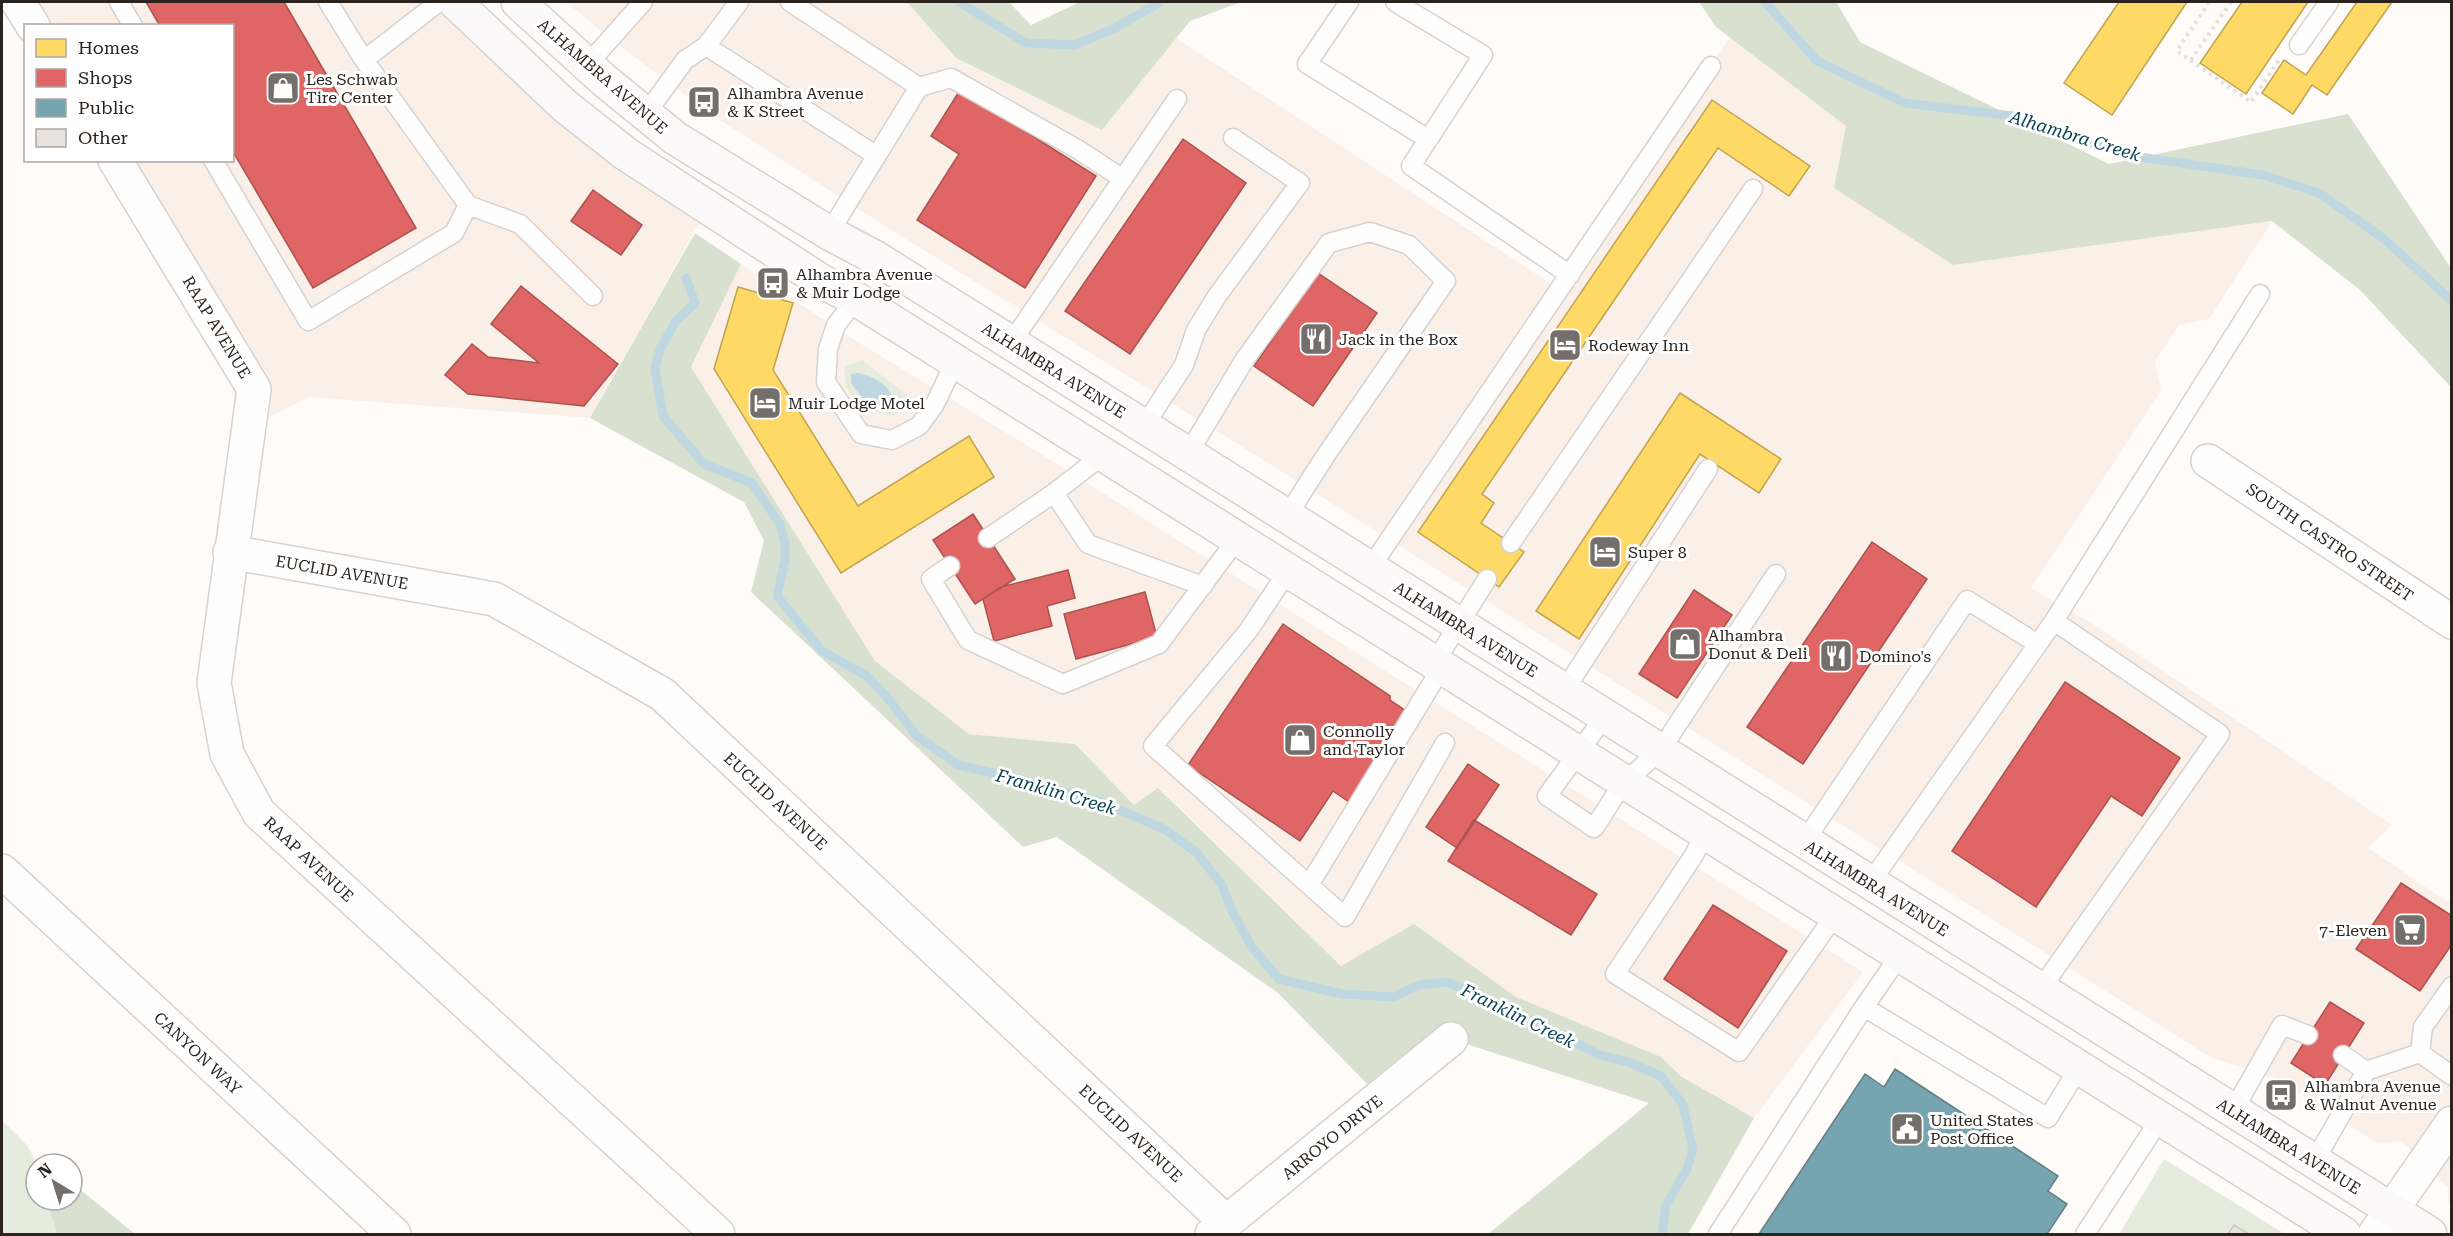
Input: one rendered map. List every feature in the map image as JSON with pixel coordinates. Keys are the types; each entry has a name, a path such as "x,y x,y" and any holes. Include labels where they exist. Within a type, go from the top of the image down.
{"main road":[{"path":"454,2 565,106 626,154 813,276 856,299 2344,1234"},
{"name":"ALHAMBRA AVENUE","path":"518,2 587,65 675,138 829,233 876,258 2314,1162 2383,1222 2430,1234"}],"street":[{"path":"18,2 32,24"},
{"name":"RAAP AVENUE","path":"116,162 254,389 251,426 230,552 214,683 227,754 259,813 718,1234"},
{"name":"SOUTH CASTRO STREET","path":"2208,461 2451,622"},
{"name":"EUCLID AVENUE","path":"230,552 494,598 662,694 1220,1228"},
{"name":"CANYON WAY","path":"2,871 394,1234"},
{"name":"ARROYO DRIVE","path":"1220,1228 1451,1039"},
{"path":"2383,1222 2451,1123"}],"lane":[{"path":"118,2 132,24"},
{"path":"328,2 364,60 468,206 520,225 593,297"},
{"path":"364,60 439,2"},
{"path":"587,65 643,2"},
{"path":"645,115 685,60 706,46 740,2"},
{"path":"790,2 919,87"},
{"path":"1349,2 1307,64 1428,139"},
{"path":"1395,2 1483,55 1411,166 1570,274"},
{"path":"2299,45 2329,2"},
{"path":"706,46 877,156"},
{"path":"1370,568 1712,66"},
{"path":"829,233 919,87 951,78 1079,150 1123,179"},
{"path":"1011,343 1177,99"},
{"path":"1144,426 1184,365 1196,330 1217,296 1300,183 1233,138"},
{"path":"214,162 308,321 454,233 468,206"},
{"path":"1511,543 1753,189"},
{"path":"1188,454 1245,359 1329,243 1370,232 1409,245 1446,281 1326,455 1287,516"},
{"path":"1870,883 2054,621 2260,294"},
{"path":"856,299 836,325 828,349 826,382 861,434 892,440 919,426 935,404 955,362"},
{"path":"988,538 1054,493 1102,454"},
{"path":"1564,691 1708,469"},
{"path":"1054,493 1088,544 1203,586"},
{"path":"950,566 931,579 969,640 1063,684 1159,644 1238,539"},
{"path":"1288,571 1248,631 1153,746 1344,917 1445,742"},
{"path":"1605,716 1547,796 1594,828 1624,782 1660,751 1776,574"},
{"path":"1309,885 1487,579"},
{"path":"1804,842 1966,600 2038,644"},
{"path":"2040,990 2220,734 2054,621"},
{"path":"1705,833 1694,855 1615,974 1739,1052 1835,915"},
{"path":"1718,1234 1900,955"},
{"path":"2420,1053 2423,1028 2451,986"},
{"path":"1864,1008 2048,1118 2079,1068"},
{"path":"2233,1112 2282,1025 2308,1035"},
{"path":"2314,1162 2366,1071 2420,1053"},
{"path":"2420,1053 2451,1076"},
{"path":"2343,1055 2366,1071"},
{"path":"2085,1234 2160,1119"}],"path":[{"path":"2209,2 2177,51 2251,102 2282,56 2299,45"},
{"path":"2190,61 2231,2"}],"shaded area":[{"path":"18,2 455,2 708,207 590,418 310,397 251,426 254,389 116,162 234,162 234,24 32,24"},
{"path":"566,2 907,2 956,58 1102,130 1176,38 1559,289 1730,37 1846,126 1952,265 2272,221 2209,319 2179,325 2155,361 2161,391 2031,588 2096,626 2392,825 2368,848 2451,904 2451,1205 2448,1200 2448,1188 2401,1141 2379,1144 2275,1078 2212,1058 1225,436 893,231 712,115 621,47"},
{"path":"741,264 848,336 1049,459 1863,972 1754,1118 1681,1075 1661,1057 1516,997 1414,925 1341,966 1159,788 1134,805 1075,744 969,734 875,661 691,367"},
{"path":"862,360 907,395 905,406 894,416 864,407 851,395 847,387 845,366"},
{"path":"2,1120 31,1152 24,1152 24,1212 51,1212 57,1234 2,1234"},
{"path":"2164,1159 2285,1234 2119,1234"}],"green space":[{"path":"907,2 1009,2 1031,25 1080,2 1241,2 1190,21 1102,130 956,58"},
{"path":"1699,2 1836,2 1860,42 2109,164 2348,114 2451,268 2451,387 2360,290 2272,221 1953,265 1834,188 1846,126 1716,27"},
{"path":"695,233 741,264 691,367 875,661 969,734 1075,744 1134,805 1158,788 1341,966 1414,924 1516,997 1661,1057 1681,1076 1754,1118 1688,1234 1488,1234 1649,1103 1451,1039 1380,1097 1278,993 1057,837 1023,847 751,592 764,541 744,502 590,418"},
{"path":"84,1193 135,1234 57,1234 51,1212 84,1212"}],"water":[{"path":"858,373 882,383 896,404 884,409 871,404 859,394 851,382 851,374"}],"building: Homes":[{"path":"2119,2 2187,2 2112,115 2064,83"},
{"path":"2242,2 2308,2 2246,94 2200,63"},
{"path":"2357,2 2392,2 2327,95 2312,85 2293,114 2262,93 2284,60 2306,75"},
{"name":"Rodeway Inn","path":"1712,100 1810,166 1789,196 1718,148 1482,494 1494,503 1481,523 1524,552 1499,587 1418,532"},
{"name":"Muir Lodge Motel","path":"738,287 793,303 773,370 858,506 969,436 994,477 841,573 714,369"},
{"name":"Super 8","path":"1680,393 1781,459 1759,493 1700,454 1579,639 1536,611"}],"building: Shops":[{"name":"Les Schwab Tire Center","path":"146,2 284,2 416,228 313,288 234,153 234,24 159,24"},
{"path":"960,90 1096,176 1025,288 917,220 959,154 931,136"},
{"path":"1183,139 1246,183 1130,354 1065,311"},
{"path":"593,190 642,225 621,255 571,221"},
{"name":"Jack in the Box","path":"1318,273 1377,313 1313,406 1254,366"},
{"path":"521,286 618,364 584,406 468,394 445,375 472,344 488,357 539,363 491,324"},
{"path":"973,514 1015,579 975,604 933,540"},
{"path":"1872,542 1927,579 1803,764 1747,727"},
{"path":"1068,570 1075,598 1047,606 1052,626 994,641 983,599 1001,587"},
{"name":"Alhambra Donut & Deli","path":"1694,590 1732,615 1677,698 1639,674"},
{"path":"1145,592 1157,637 1076,659 1064,614"},
{"name":"Connolly and Taylor","path":"1283,624 1390,696 1390,700 1412,715 1352,804 1333,791 1300,841 1188,765"},
{"path":"2065,682 2180,758 2142,816 2111,796 2036,907 1952,851"},
{"path":"1468,764 1499,785 1457,848 1426,827"},
{"path":"1474,820 1597,894 1571,935 1448,861"},
{"name":"7-Eleven","path":"2401,883 2452,916 2452,944 2420,991 2356,949"},
{"path":"1713,905 1787,951 1738,1028 1664,979"},
{"path":"2330,1002 2364,1023 2325,1085 2291,1063"}],"building: Public":[{"name":"United States Post Office","path":"1895,1069 2058,1176 2048,1191 2067,1204 2047,1234 1759,1234 1865,1074 1884,1087"}],"building: Other":[{"path":"2234,1225 2249,1234 2228,1234"}],"waterway":[{"name":"Alhambra Creek","path":"959,2 1026,43 1075,45 1115,28 1160,2"},
{"name":"Alhambra Creek","path":"1765,2 1817,61 1905,103 2013,116 2126,155 2263,175 2319,193 2384,239 2452,301"},
{"name":"Franklin Creek","path":"686,278 695,303 676,321 660,349 655,369 663,416 704,464 752,483 780,524 785,543 785,561 777,596 822,651 867,676 886,696 916,735 958,765 1024,780 1101,802 1164,829 1197,853 1222,885 1231,909 1251,946 1279,979 1342,994 1393,997 1419,985 1446,982 1479,994 1499,1010 1544,1027 1600,1055 1628,1062 1661,1076 1683,1105 1693,1150 1687,1169 1666,1205 1662,1234"}],"place":[{"name":"Les Schwab Tire Center","path":"283,88"},
{"name":"Alhambra Avenue & K Street","path":"704,102"},
{"name":"Alhambra Avenue & Muir Lodge","path":"773,283"},
{"name":"Jack in the Box","path":"1316,339"},
{"name":"Rodeway Inn","path":"1565,345"},
{"name":"Muir Lodge Motel","path":"765,403"},
{"name":"Super 8","path":"1605,552"},
{"name":"Alhambra Donut & Deli","path":"1685,644"},
{"name":"Domino's","path":"1836,656"},
{"name":"Connolly and Taylor","path":"1300,740"},
{"name":"7-Eleven","path":"2410,930"},
{"name":"Alhambra Avenue & Walnut Avenue","path":"2281,1095"},
{"name":"United States Post Office","path":"1907,1129"}]}
